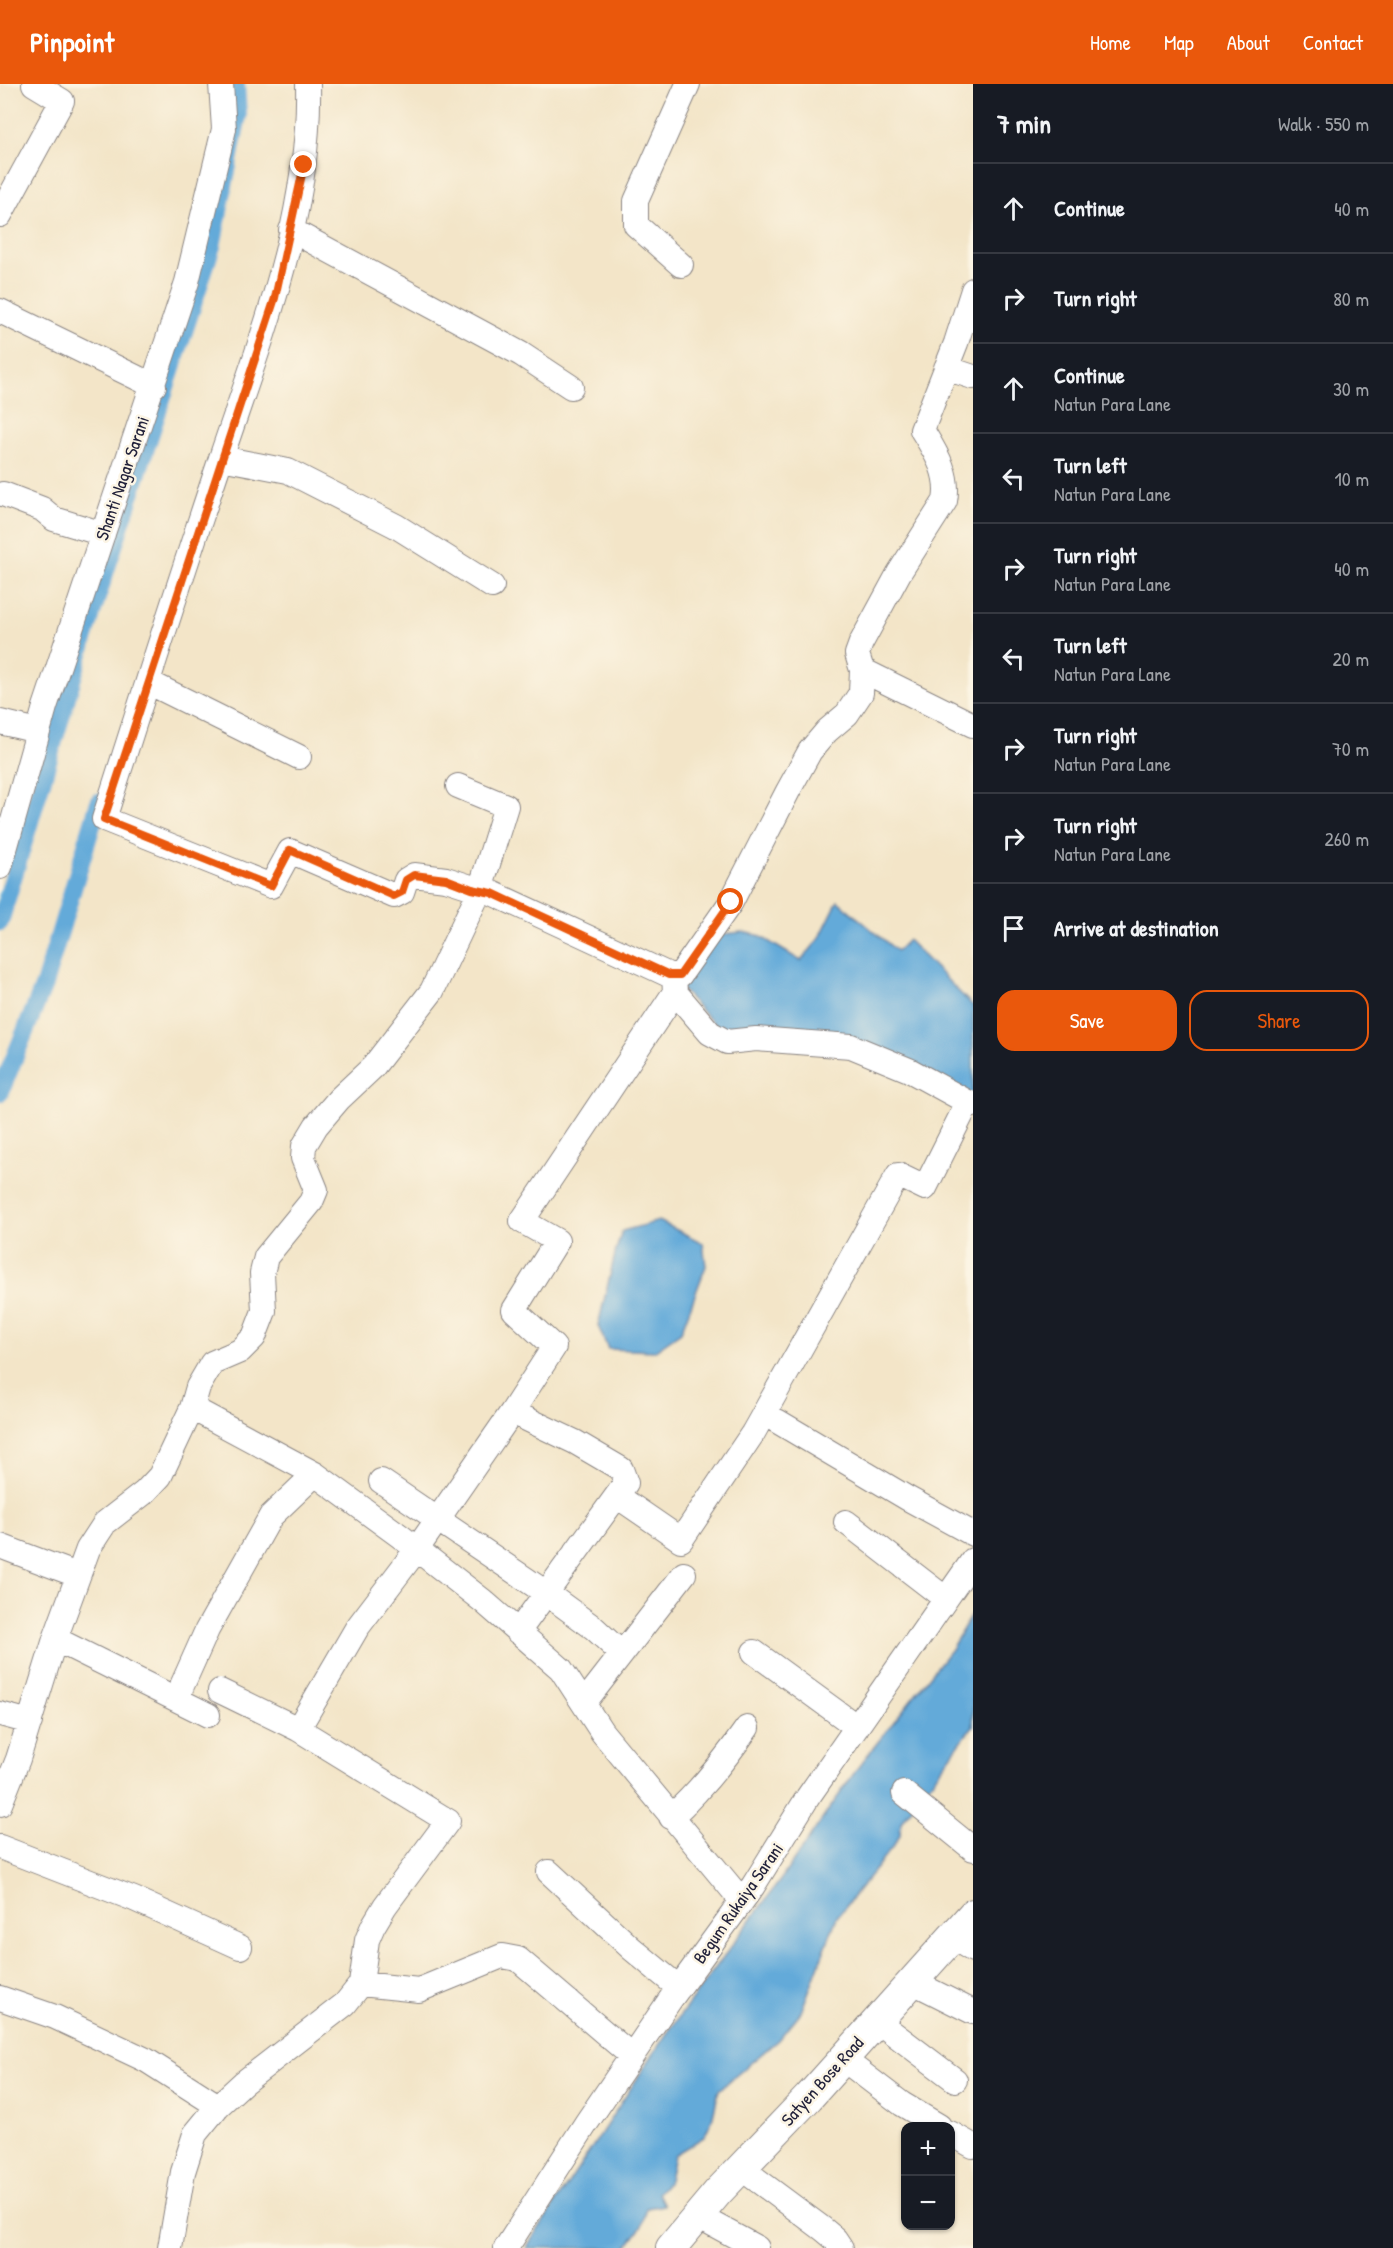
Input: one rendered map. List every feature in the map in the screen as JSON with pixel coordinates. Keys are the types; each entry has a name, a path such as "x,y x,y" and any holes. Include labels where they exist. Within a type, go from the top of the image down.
{"main road":[{"name":"Satyen Bose Road","path":"671,2248 741,2168 912,1982 963,1943 973,1914"}],"street":[{"path":"0,215 63,101 34,84"},
{"name":"Shanti Nagar Sarani","path":"0,867 7,813 38,731 187,282 224,129 221,84"},
{"path":"308,84 308,128 304,165 275,298 104,819 271,886 290,850 394,896 402,892 406,880 414,875 446,879 492,893 659,971 674,984 710,1033 728,1042 756,1039 851,1046 909,1070 970,1104 925,1188 897,1175 753,1433 681,1540 617,1496"},
{"path":"681,265 636,225 636,201 688,84"},
{"path":"291,230 521,354 571,387"},
{"path":"298,1729 357,1628 417,1549 554,1347 514,1310 557,1241 522,1221 674,984 731,902 810,751 826,731 847,714 861,693 862,670 857,654 861,643 899,573 945,501 948,488 940,461 922,430 973,290"},
{"path":"0,311 154,386"},
{"path":"946,368 973,377"},
{"path":"221,458 288,471 396,526 492,586"},
{"path":"3,494 42,508 54,519 103,534"},
{"path":"862,670 973,724"},
{"path":"148,682 300,757"},
{"path":"0,722 38,731"},
{"path":"0,1804 30,1722 77,1575 88,1550 105,1523 145,1492 160,1476 192,1408 198,1387 212,1364 240,1350 254,1337 264,1311 262,1273 266,1257 311,1202 316,1190 303,1158 304,1146 316,1126 339,1099 373,1067 432,991 480,890 506,806 458,786"},
{"path":"192,1408 315,1474 483,1601 561,1669 602,1732 742,1901"},
{"path":"512,1412 575,1442 621,1469 627,1483 518,1632"},
{"path":"777,1421 973,1534"},
{"path":"176,1699 207,1630 271,1516 315,1474"},
{"path":"381,1481 546,1593 594,1628 622,1654"},
{"path":"846,1522 946,1599"},
{"path":"0,1546 77,1575"},
{"name":"Begum Rukaiya Sarani","path":"506,2248 632,2056 742,1901 808,1797 973,1560"},
{"path":"584,1703 684,1574"},
{"path":"55,1639 208,1715"},
{"path":"754,1652 856,1727"},
{"path":"170,2248 183,2172 195,2134 218,2106 243,2084 345,2004 361,1984 367,1940 373,1926 385,1906 448,1821 298,1729 220,1691"},
{"path":"0,1714 30,1722"},
{"path":"671,1817 698,1793 723,1763 747,1728"},
{"path":"904,1793 973,1849"},
{"path":"0,1848 134,1899 240,1947"},
{"path":"549,1872 631,1948 679,1988"},
{"path":"361,1984 419,1990 502,1956 518,1959 632,2056"},
{"path":"912,1982 973,2012"},
{"path":"0,1998 55,2017 146,2060 218,2106"},
{"path":"878,2021 955,2080"},
{"path":"843,2059 902,2104 931,2122"},
{"path":"955,2135 973,2146"},
{"path":"741,2168 823,2229 835,2239 840,2248"},
{"path":"698,2216 757,2248"}],"water":[{"path":"838,901 897,951 908,940 973,1006 973,1097 914,1063 725,1030 716,1026 681,989 713,943 725,934 742,932 758,935 801,961 819,939"},
{"path":"659,1221 703,1243 706,1266 681,1332 654,1351 608,1349 598,1326 622,1231"},
{"path":"973,1612 973,1726 901,1822 900,1835 892,1848 837,1917 801,2012 778,2040 719,2090 712,2120 704,2137 674,2155 669,2180 658,2193 664,2205 647,2208 642,2226 626,2248 526,2248 665,2036 781,1879 859,1766 951,1649"}],"waterway":[{"path":"0,922 93,610 212,246 238,115 236,84"},
{"path":"0,1093 44,985 99,802"}],"route":[{"path":"304,165 275,298 104,819 271,886 290,850 388,895 394,896 402,892 406,880 414,875 446,879 472,889 492,893 669,975 680,975 731,902"}]}
